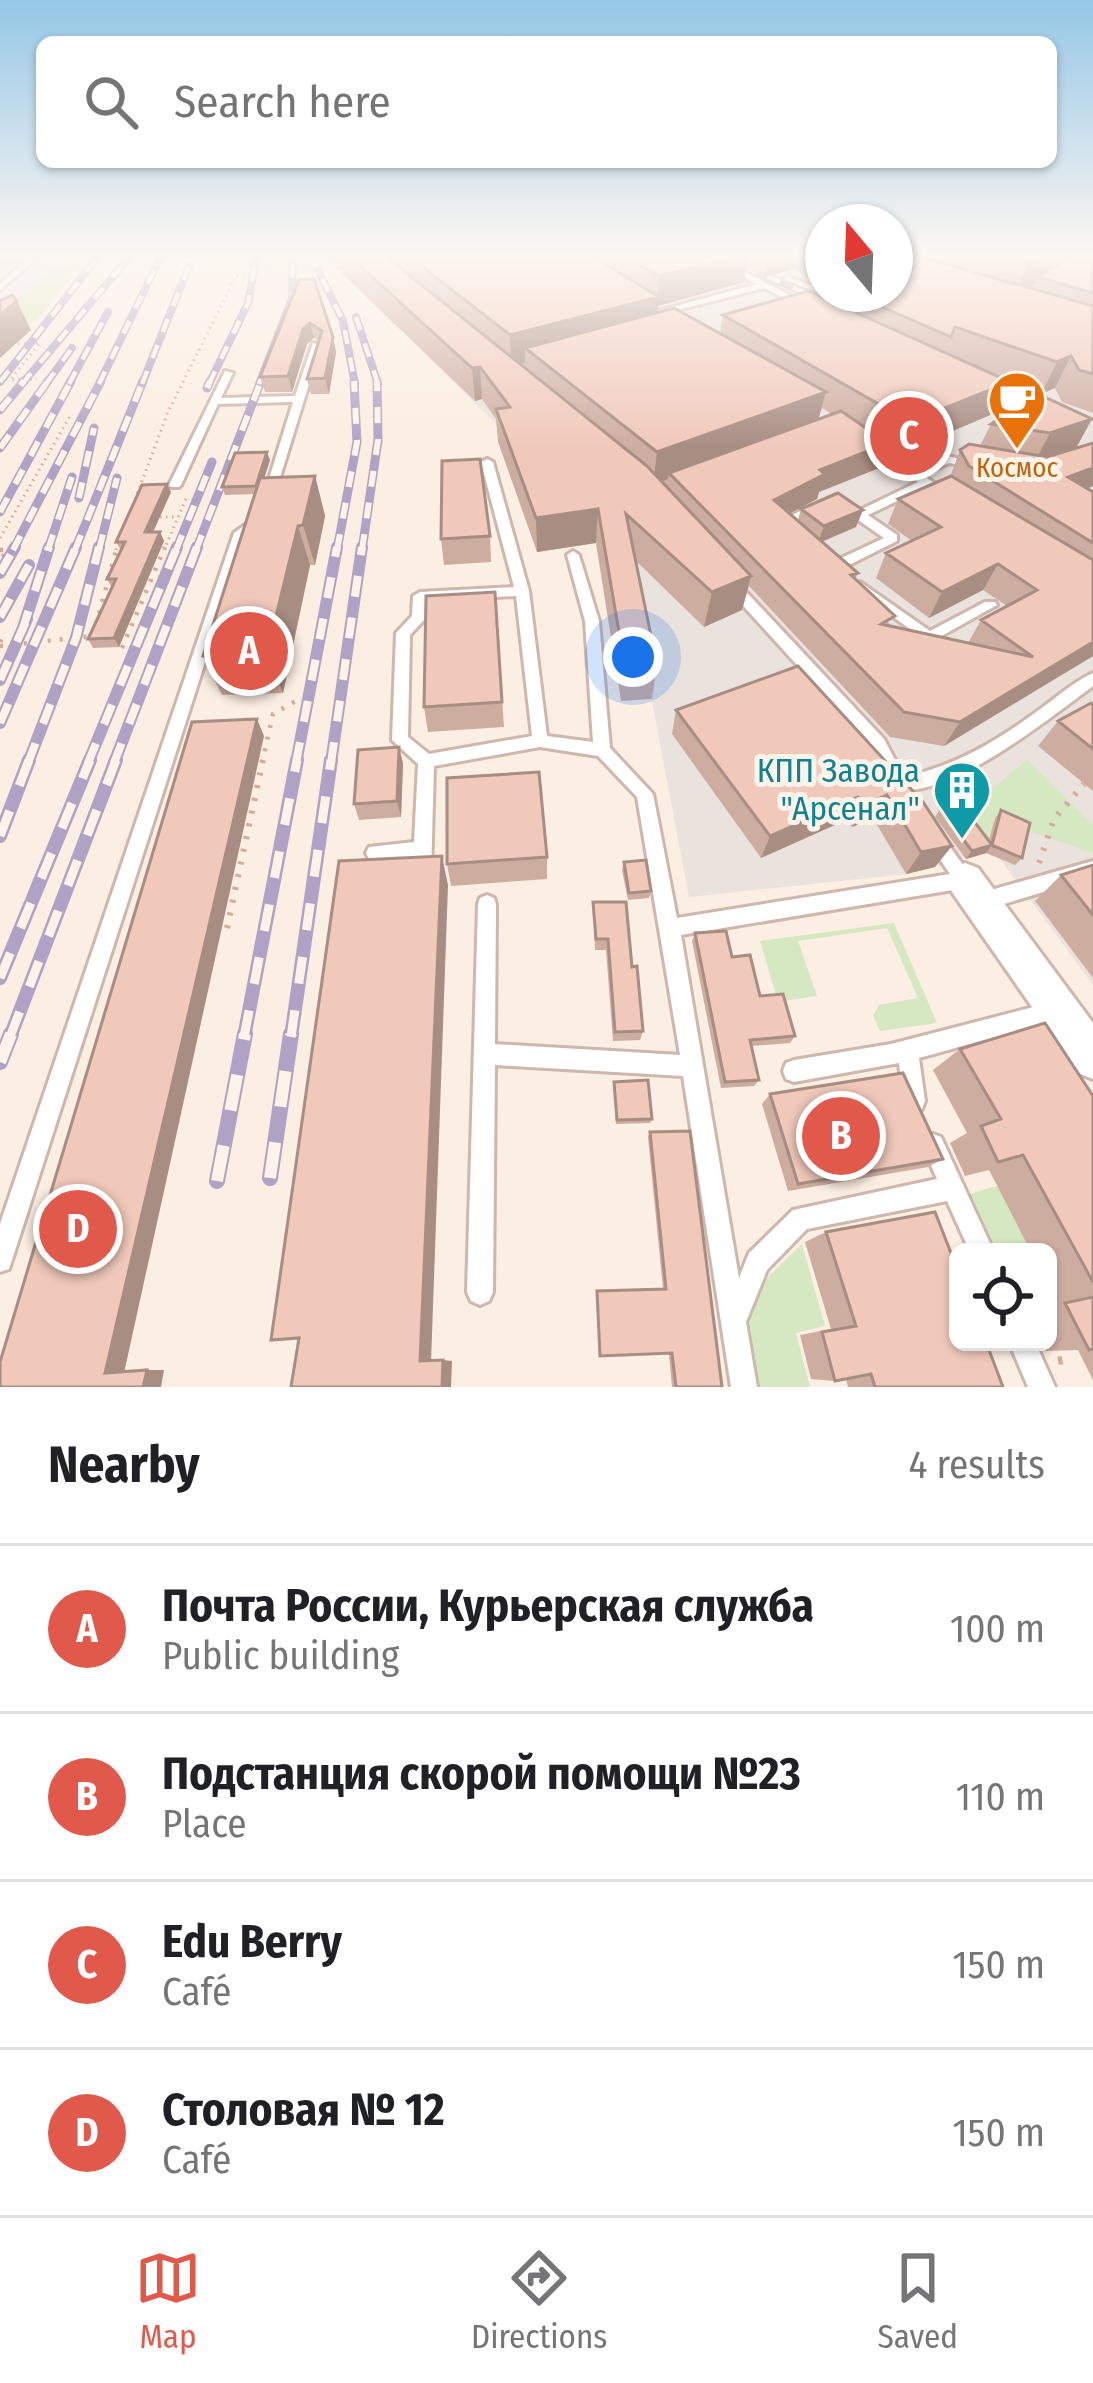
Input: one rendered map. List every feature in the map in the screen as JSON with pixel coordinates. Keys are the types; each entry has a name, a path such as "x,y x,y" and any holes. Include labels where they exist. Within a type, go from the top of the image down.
{"street":[{"path":"973,891 1093,1058"}],"lane":[{"path":"663,319 678,328"},
{"path":"0,1260 240,533 262,517 316,345"},
{"path":"175,484 228,374"},
{"path":"215,400 299,399"},
{"path":"854,436 964,506"},
{"path":"859,515 948,459 991,466"},
{"path":"487,462 522,591 540,742"},
{"path":"834,567 893,538 836,500 778,524 834,567 929,638 990,605"},
{"path":"573,555 592,621 602,750"},
{"path":"726,578 878,743 914,811 973,891"},
{"path":"522,591 420,596 419,618 403,633 400,740 426,761 540,742 602,750 645,794 744,1387"},
{"path":"899,785 938,779 970,766 1093,678"},
{"path":"422,875 426,761"},
{"path":"375,853 423,849"},
{"path":"670,928 973,891 1093,868"},
{"path":"480,1292 487,904"},
{"path":"794,1071 908,1051 1060,1011"},
{"path":"908,1051 909,1087 978,1243"},
{"path":"484,1054 694,1066"},
{"path":"734,1322 758,1262 801,1218 953,1188"},
{"path":"1026,1351 1042,1387"}],"path":[{"path":"129,514 168,412 216,319"},
{"path":"0,344 40,344 10,380 37,380 34,383"},
{"path":"0,538 70,416"},
{"path":"122,648 192,484 175,484"},
{"path":"160,517 178,517"},
{"path":"0,641 93,636 122,533"},
{"path":"0,550 7,550 0,561"},
{"path":"50,653 55,641"},
{"path":"226,928 273,714 296,700"},
{"path":"1044,837 1062,803 1084,784"}],"shaded area":[{"path":"0,319 38,319 38,319 0,338"},
{"path":"388,319 1093,319 1093,985 1000,859 986,853 906,874 689,897 625,559 631,556"}],"green space":[{"path":"4,319 37,319 37,319 19,330"},
{"path":"1027,760 1093,825 1093,853 995,819 986,853 968,829 979,799"},
{"path":"894,923 937,1023 880,1031 873,1016 879,1005 918,998 887,928 798,941 817,996 778,1002 760,941"},
{"path":"997,1186 1026,1243 993,1243 969,1194"},
{"path":"802,1244 825,1326 796,1333 810,1387 756,1387 743,1318 769,1276"}],"building":[{"path":"283,319 327,319 333,337 325,378 307,379 322,331 310,323 303,329 288,376 260,377"},
{"path":"418,319 464,319 647,466 751,576 712,592 626,514 657,665 625,667 598,509 536,518 496,409 510,407 480,367 472,368"},
{"path":"489,319 574,319 510,335"},
{"path":"634,319 693,319 826,392 657,452 525,348"},
{"path":"730,319 870,319 1010,382 910,422"},
{"path":"909,319 1093,319 1093,374 1079,370 1071,356 1057,362 955,327 951,337"},
{"path":"1036,393 1092,419 1050,433 991,424"},
{"path":"841,411 888,443 820,470 825,474 774,500 858,573 851,575 895,616 881,624 1033,657 981,620 1037,590 998,564 942,592 886,553 941,527 898,499 951,476 1093,560 1093,642 960,722 904,712 669,473"},
{"path":"1093,443 1093,468 1068,477 1093,492 1093,543 969,466 960,450 969,444 1047,457"},
{"path":"267,452 256,486 222,487 235,453"},
{"path":"480,459 490,536 441,539 442,461"},
{"path":"315,476 267,653 203,656 260,478"},
{"path":"167,484 145,532 160,532 114,638 88,639 116,579 107,579 125,542 116,542 142,485"},
{"path":"838,493 863,510 824,526 801,509"},
{"path":"495,592 502,702 424,707 426,596"},
{"path":"798,666 923,802 952,846 921,852 887,795 865,805 858,797 770,836 676,710"},
{"path":"1093,705 1093,749 1058,721"},
{"path":"257,719 105,1373 147,1370 143,1387 0,1387 0,1362 192,722"},
{"path":"399,747 397,801 354,804 358,750"},
{"path":"539,772 547,857 447,864 447,778"},
{"path":"960,803 992,845 972,851 940,809"},
{"path":"1001,810 1030,823 1022,858 992,845"},
{"path":"442,856 420,1361 443,1360 442,1387 291,1387 299,1338 271,1340 339,861"},
{"path":"646,860 651,891 629,893 624,862"},
{"path":"1093,865 1093,915 1061,875"},
{"path":"593,902 626,902 643,1031 615,1032 608,939 596,939"},
{"path":"726,931 732,957 750,955 760,996 783,994 795,1036 750,1040 759,1080 725,1082 695,933"},
{"path":"1045,1023 1093,1096 1093,1282 1023,1155 998,1162 981,1126 1001,1119 960,1049"},
{"path":"903,1073 943,1159 798,1184 770,1094"},
{"path":"648,1080 652,1119 617,1120 614,1082"},
{"path":"690,1131 722,1387 676,1387 672,1353 600,1356 597,1291 666,1289 650,1132"},
{"path":"935,1212 949,1248 949,1351 989,1351 1003,1387 875,1387 871,1374 835,1381 822,1332 856,1326 826,1232"},
{"path":"1093,1297 1093,1349 1089,1350 1065,1303"}],"railway":[{"path":"0,382 49,319"},
{"path":"22,384 77,319"},
{"path":"69,384 104,319"},
{"path":"99,384 131,319"},
{"path":"142,384 168,319"},
{"path":"209,384 240,319"},
{"path":"259,384 284,319"},
{"path":"342,319 355,384"},
{"path":"357,319 378,384"},
{"path":"46,384 72,348"},
{"path":"0,410 24,381"},
{"path":"0,448 48,381"},
{"path":"0,512 71,381"},
{"path":"13,550 101,381"},
{"path":"75,550 143,381"},
{"path":"207,388 210,381"},
{"path":"196,550 261,381"},
{"path":"337,550 357,442 354,381"},
{"path":"362,550 378,440 377,381"},
{"path":"79,498 94,428"},
{"path":"176,550 212,462"},
{"path":"48,550 72,477"},
{"path":"99,550 117,478"},
{"path":"0,573 15,547"},
{"path":"23,628 49,547"},
{"path":"0,723 76,547"},
{"path":"28,763 76,638 99,547"},
{"path":"88,763 177,547"},
{"path":"114,763 197,547"},
{"path":"296,763 337,547"},
{"path":"331,763 362,547"},
{"path":"0,617 29,565"},
{"path":"23,628 27,619"},
{"path":"0,680 23,628"},
{"path":"0,836 29,760"},
{"path":"0,978 90,760"},
{"path":"10,1037 116,760"},
{"path":"244,1037 297,760"},
{"path":"291,1037 331,760"},
{"path":"0,1062 11,1034"},
{"path":"217,1181 245,1034"},
{"path":"270,1178 291,1034"}],"place":[{"name":"Edu Berry","path":"909,436"},
{"name":"Космос","path":"1017,451"},
{"name":"Почта России, Курьерская служба","path":"249,651"},
{"name":"КПП Завода \"Арсенал\"","path":"962,841"},
{"name":"Подстанция скорой помощи №23","path":"841,1136"},
{"name":"Столовая № 12","path":"78,1229"}]}
